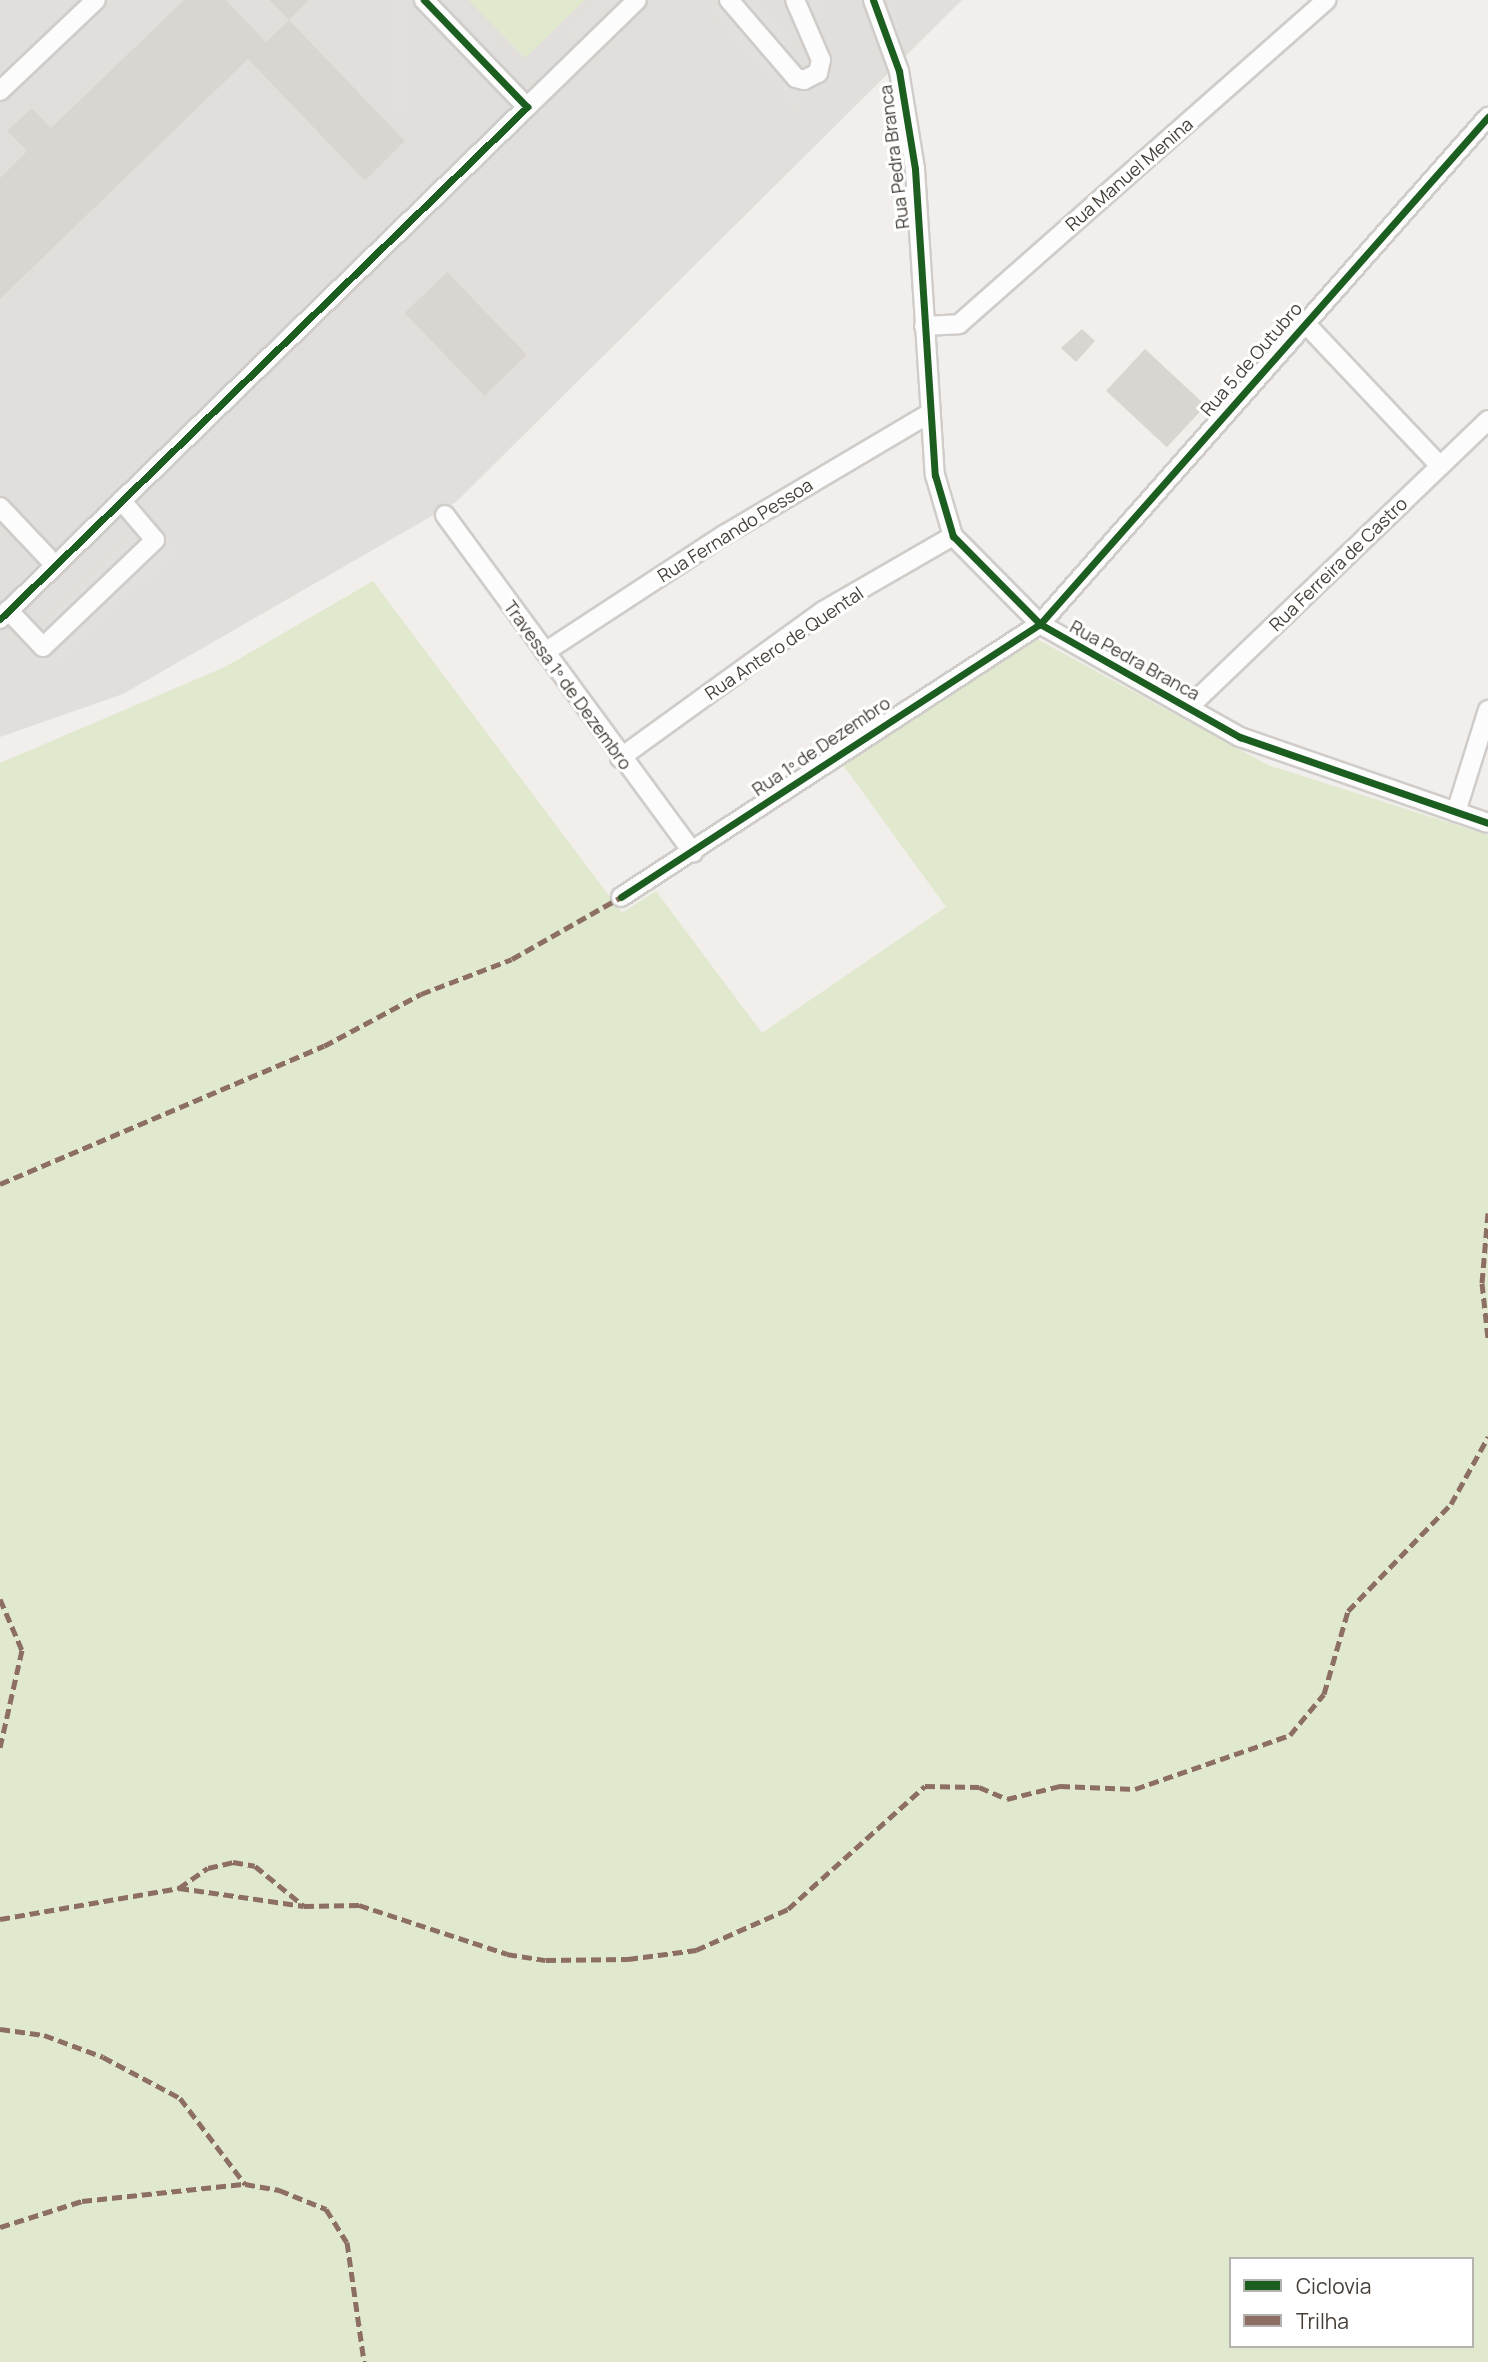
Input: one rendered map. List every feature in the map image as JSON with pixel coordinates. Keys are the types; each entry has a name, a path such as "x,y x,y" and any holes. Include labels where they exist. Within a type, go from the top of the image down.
{"street":[{"path":"0,91 96,0"},
{"path":"424,0 527,107"},
{"path":"121,500 155,540 43,646 4,614 53,563 637,0"},
{"path":"729,0 796,78 804,80 818,73 821,60 795,0"},
{"name":"Rua Pedra Branca","path":"873,0 899,71 915,169 935,475 953,536 1040,624 1188,708 1286,757 1488,822"},
{"name":"Rua Manuel Menina","path":"924,326 959,324 1325,0"},
{"name":"Rua 5 de Outubro","path":"1040,624 1304,322 1488,117"},
{"path":"1304,322 1440,466"},
{"name":"Rua Fernando Pessoa","path":"545,652 724,534 929,414"},
{"name":"Rua Ferreira de Castro","path":"1188,708 1488,420"},
{"path":"0,507 53,563"},
{"name":"Travessa 1º de Dezembro","path":"445,515 693,853"},
{"name":"Rua Antero de Quental","path":"621,758 823,611 953,536"},
{"name":"Rua 1º de Dezembro","path":"621,897 693,853 880,723 1040,624"},
{"path":"1456,812 1488,710"}],"shaded area":[{"path":"0,0 962,0 456,502 123,694 0,737"},
{"path":"389,0 406,0 406,114 389,114"},
{"path":"446,0 461,0 501,41 493,49"},
{"path":"592,0 617,0 574,41 562,29"},
{"path":"740,0 759,0 798,44 787,53"},
{"path":"807,0 822,0 830,15 818,22"},
{"path":"888,0 898,0 898,56 888,56"},
{"path":"720,2 807,102 796,111 709,11"},
{"path":"132,532 142,542 51,632 41,623"},
{"path":"170,539 181,551 53,670 42,658"}],"green space":[{"path":"468,0 585,0 525,58"},
{"path":"373,581 622,913 656,891 762,1033 946,907 843,765 1035,638 1268,765 1488,835 1488,2362 0,2362 0,763 225,667"}],"building":[{"path":"184,0 226,0 266,42 289,20 405,141 365,181 248,59 0,299 0,178 27,151 7,131 32,108 51,128"},
{"path":"269,0 309,0 289,20"},
{"path":"447,272 527,355 484,396 405,313"},
{"path":"1082,329 1095,341 1076,362 1061,348"},
{"path":"1145,349 1206,406 1167,447 1106,391"}],"marked path":[{"path":"0,1184 324,1046 421,994 512,959 621,897"},
{"path":"1488,1213 1482,1283 1488,1338"},
{"path":"0,1919 179,1888 304,1906 359,1905 507,1954 546,1960 628,1959 696,1950 788,1909 925,1786 979,1787 1007,1799 1060,1786 1135,1789 1290,1735 1324,1694 1348,1611 1451,1504 1488,1437"},
{"path":"0,1599 22,1650 0,1748"},
{"path":"179,1888 208,1868 233,1862 255,1866 304,1906"},
{"path":"0,2029 44,2035 103,2057 180,2098 245,2184"},
{"path":"0,2227 82,2201 245,2184 279,2190 326,2209 347,2242 364,2362"}],"cycle path":[{"path":"0,619 527,107 424,0"},
{"path":"873,0 899,71 915,169 935,475 953,536 1040,624 1240,737 1488,823"},
{"path":"621,897 1040,624 1488,117"}]}
